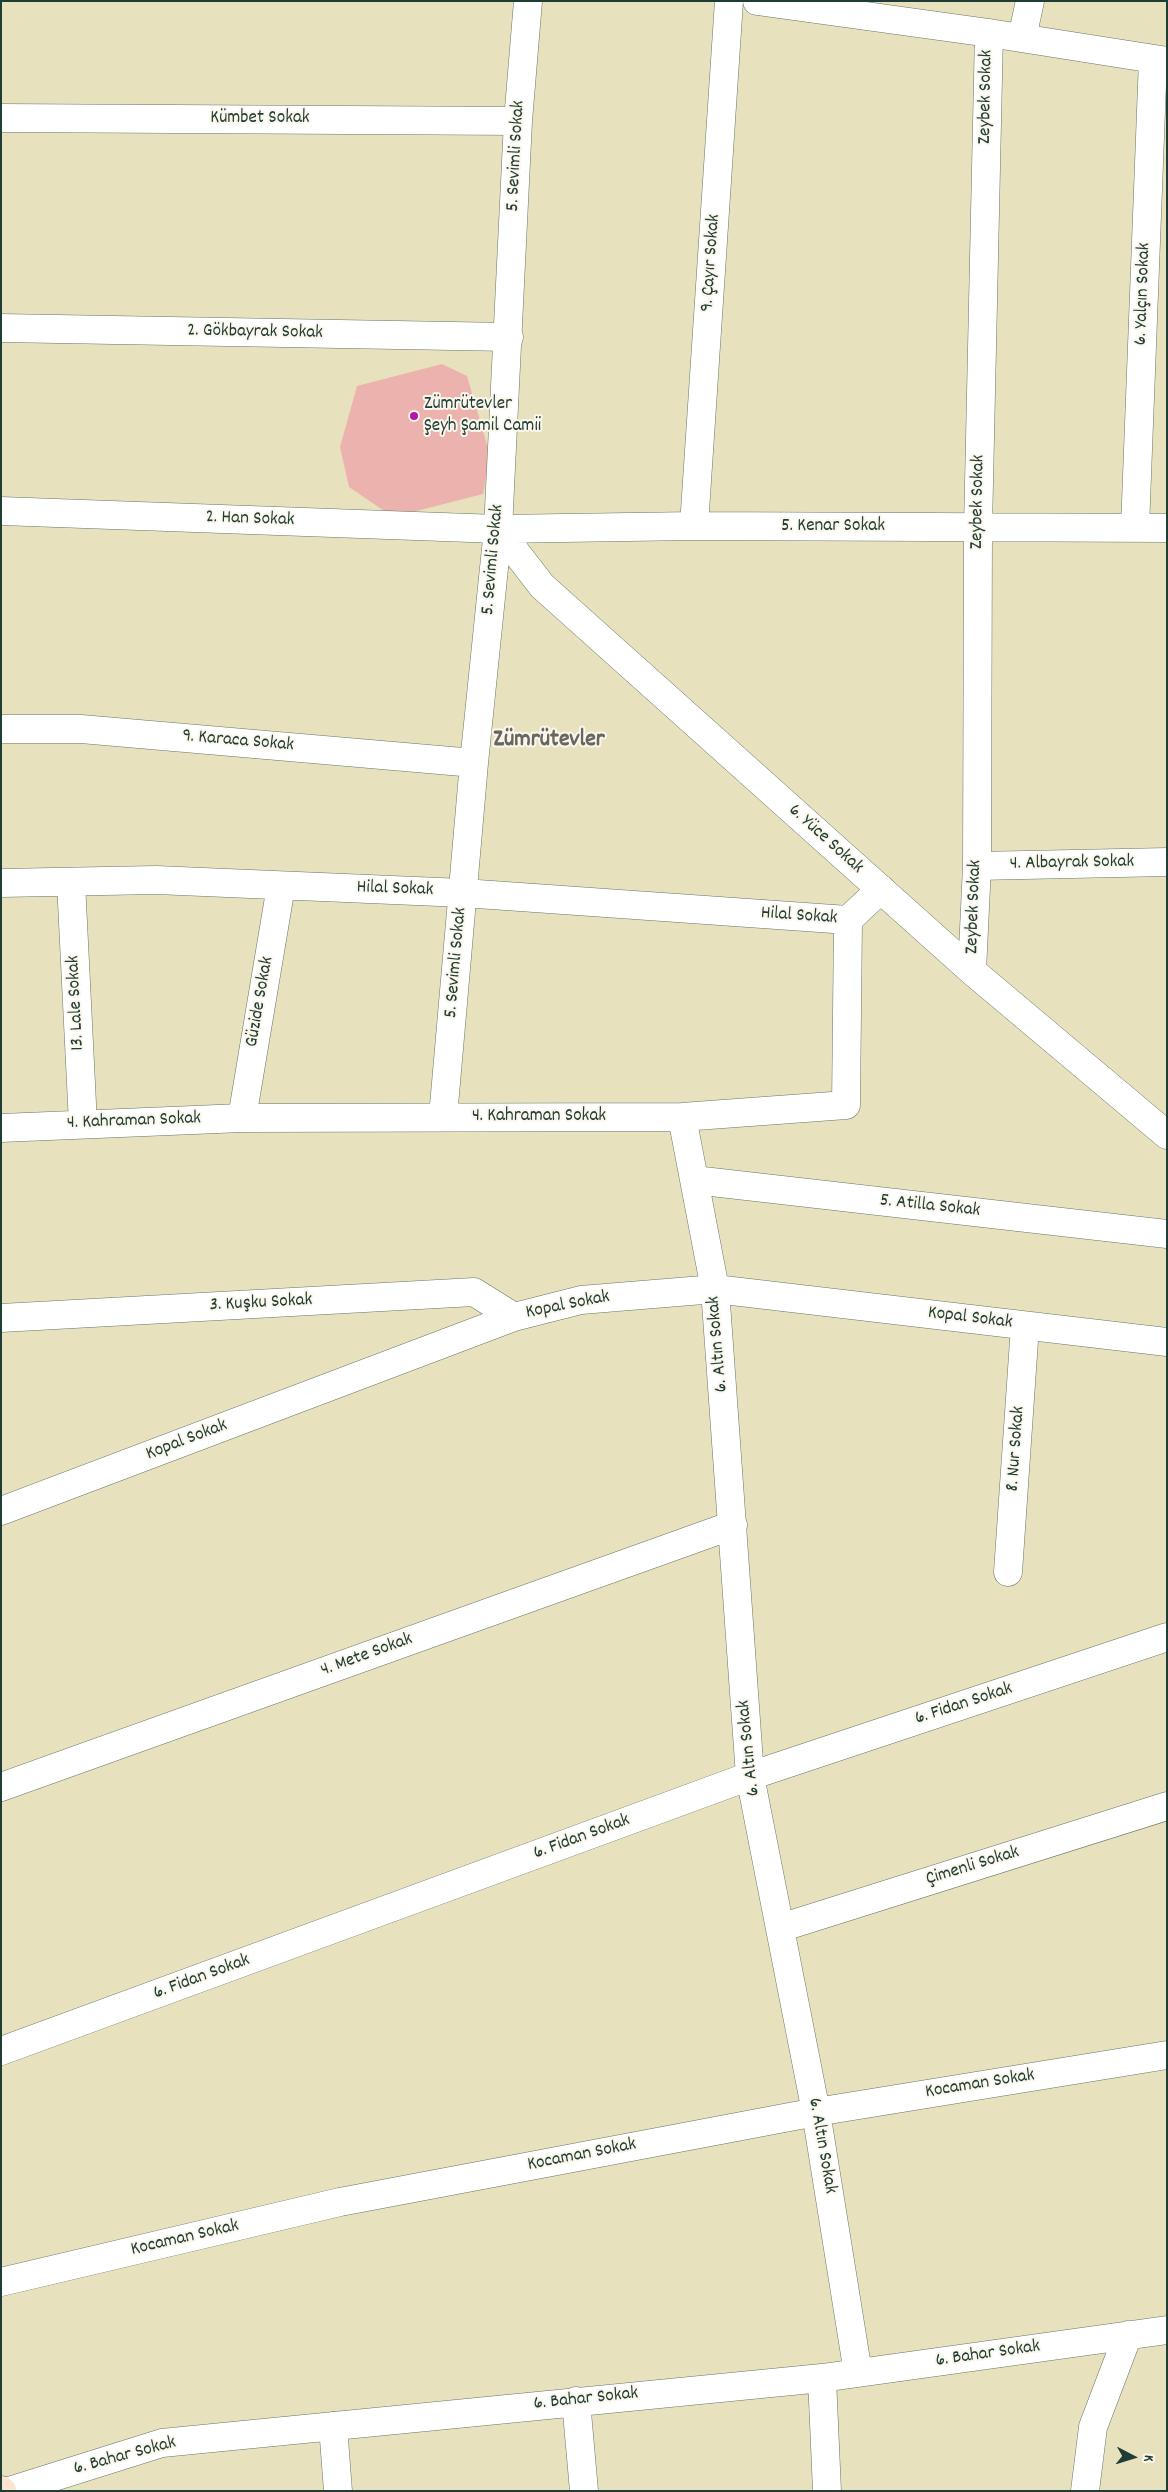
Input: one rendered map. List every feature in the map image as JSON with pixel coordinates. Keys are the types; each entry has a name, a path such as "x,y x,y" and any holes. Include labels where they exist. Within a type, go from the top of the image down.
{"street":[{"name":"5. Sevimli Sokak","path":"443,1117 474,763 498,529 518,121 528,1"},
{"name":"9. Çayır Sokak","path":"694,526 729,1"},
{"path":"757,1 843,7 989,33 1160,60"},
{"name":"Zeybek Sokak","path":"1022,38 1030,1"},
{"name":"Zeybek Sokak","path":"972,971 976,866 978,528 989,33"},
{"name":"6. Yalçın Sokak","path":"1136,528 1160,60"},
{"name":"Kümbet Sokak","path":"1,118 518,121"},
{"name":"2. Gökbayrak Sokak","path":"1,328 508,337"},
{"name":"2. Han Sokak","path":"1,511 498,529"},
{"name":"5. Kenar Sokak","path":"498,529 694,526 1167,528"},
{"name":"6. Yüce Sokak","path":"498,529 542,586 972,971 1167,1135"},
{"name":"9. Karaca Sokak","path":"1,729 81,729 474,763"},
{"name":"4. Albayrak Sokak","path":"976,866 1167,862"},
{"name":"Hilal Sokak","path":"1,883 156,880 463,893 848,920"},
{"name":"13. Lale Sokak","path":"71,882 83,1124"},
{"name":"Güzide Sokak","path":"242,1118 281,886"},
{"path":"848,920 881,890"},
{"name":"4. Kahraman Sokak","path":"1,1128 242,1118 682,1118 846,1106 848,920"},
{"name":"6. Altın Sokak","path":"682,1118 715,1289 750,1776 816,2112 858,2373"},
{"name":"5. Atilla Sokak","path":"694,1180 1167,1234"},
{"name":"Kopal Sokak","path":"1,1511 514,1317 581,1300 715,1289 1167,1342"},
{"name":"3. Kuşku Sokak","path":"1,1318 474,1292 514,1317"},
{"name":"8. Nur Sokak","path":"1008,1572 1025,1326"},
{"name":"4. Mete Sokak","path":"1,1787 733,1525"},
{"name":"6. Fidan Sokak","path":"1,2051 750,1776 1167,1637"},
{"name":"Çimenli Sokak","path":"780,1928 1167,1806"},
{"name":"Kocaman Sokak","path":"1,2282 340,2202 816,2112 1167,2055"},
{"name":"6. Bahar Sokak","path":"10,2491 162,2443 822,2378 1167,2330"},
{"path":"1085,2491 1093,2427 1128,2335"},
{"path":"822,2378 827,2491"},
{"path":"576,2401 584,2491"},
{"path":"333,2426 338,2491"}],"building":[{"name":"Zümrütevler Şeyh Şamil Camii","path":"442,364 467,376 490,455 483,494 393,517 349,487 340,447 357,386"}],"place":[{"name":"Zümrütevler Şeyh Şamil Camii","path":"414,416"}],"district":[{"name":"Zümrütevler","path":"549,742"}]}
